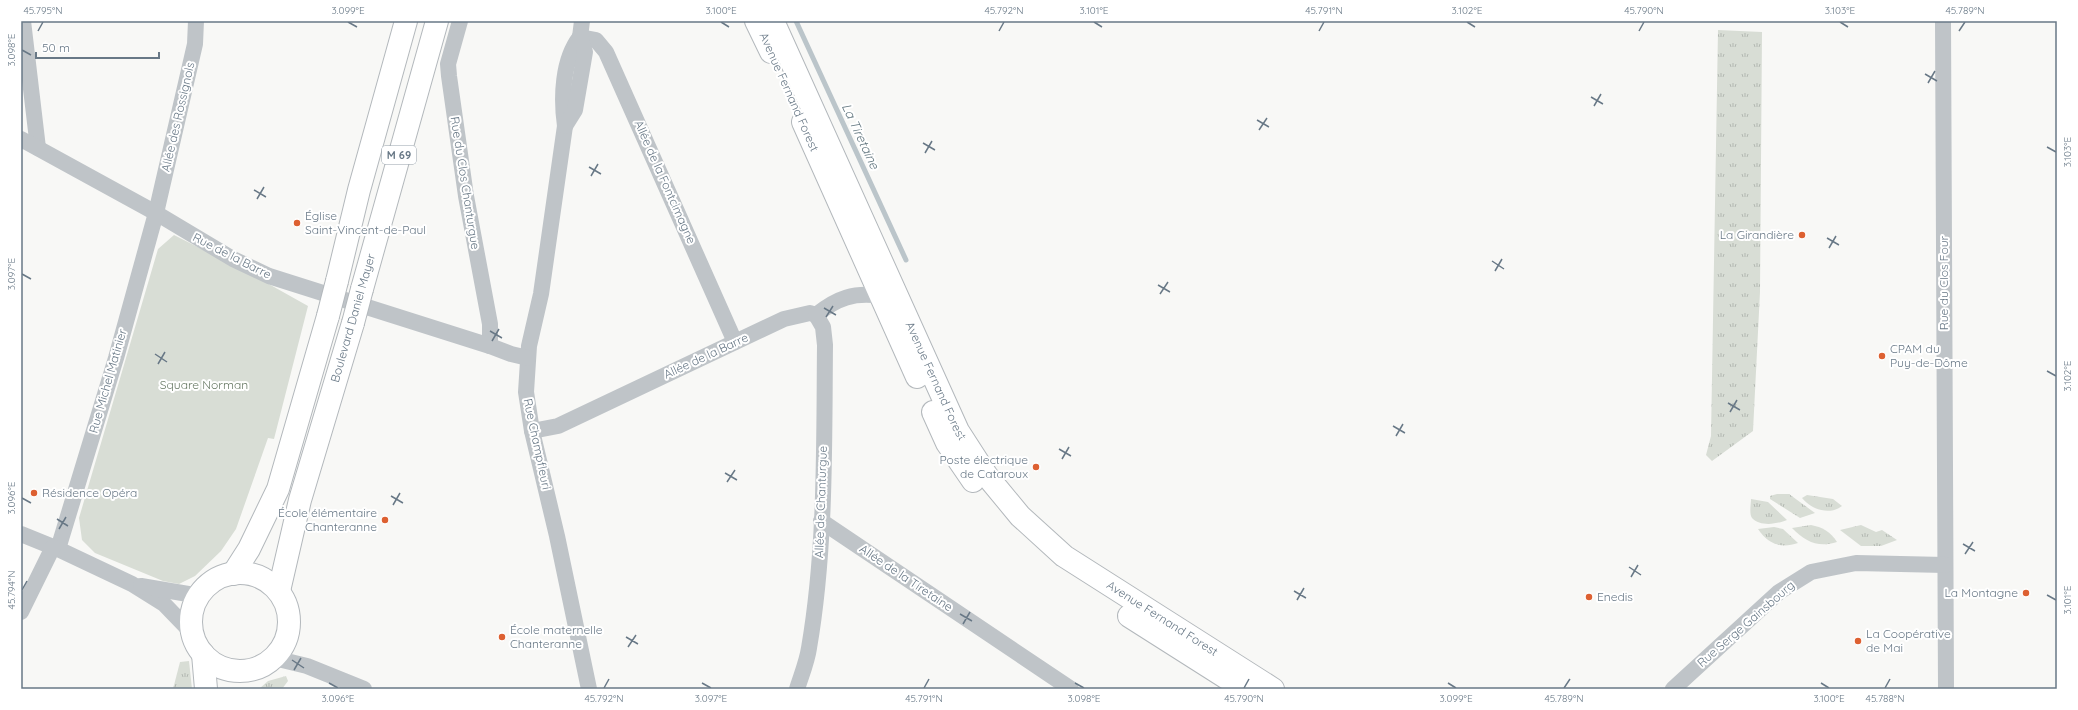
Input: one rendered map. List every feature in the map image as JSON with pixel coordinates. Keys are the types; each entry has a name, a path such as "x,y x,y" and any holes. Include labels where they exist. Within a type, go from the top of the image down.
{"main road":[{"name":"Boulevard Daniel Mayer","path":"233,574 248,549 278,489 328,316 359,190 406,21"},
{"name":"Boulevard Daniel Mayer","path":"279,591 300,500 353,323 436,21"},
{"name":"Avenue Fernand Forest","path":"756,21 947,443 976,486 1007,522 1056,568 1082,587 1244,689"},
{"name":"Avenue Fernand Forest","path":"773,21 958,431 987,476 1020,516 1064,556 1273,689"},
{"path":"233,574 256,575 279,591 286,604 289,632 274,658 251,670 238,671 225,669 213,663 204,654 193,634 193,614 200,596 207,586 217,580 233,574"},
{"path":"204,654 206,689"},
{"path":"239,689 251,670"}],"street":[{"path":"23,21 38,148"},
{"name":"Allée des Rossignols","path":"156,213 194,44 196,21"},
{"name":"Rue du Clos Chanturgue","path":"460,21 448,64 449,76 464,189 490,324 490,346"},
{"name":"Rue Champfleuri","path":"582,21 580,37 571,48 562,104 565,126 541,294 528,358 526,392 532,431 557,536 589,689"},
{"name":"Rue du Clos Four","path":"1943,21 1946,689"},
{"name":"Allée de la Fontcimagne","path":"580,37 596,40 606,52 736,342"},
{"name":"Rue de la Barre","path":"21,139 156,213 233,259 269,276 490,346 510,354 528,358"},
{"name":"Rue Michel Matinier","path":"21,612 55,548 114,366 156,213"},
{"path":"816,315 827,307 858,294 881,296"},
{"name":"Allée de la Barre","path":"532,431 558,426 799,314 810,313 816,315"},
{"name":"Allée de Chanturgue","path":"797,689 809,650 817,583 821,521 825,345 823,327 816,315"},
{"name":"Allée de la Tiretaine","path":"821,521 1071,689"},
{"path":"21,534 132,584 164,604 193,634"},
{"name":"Rue Serge Gainsbourg","path":"1673,689 1774,597 1790,584 1811,572 1856,563 1945,565"},
{"path":"132,584 200,596"},
{"path":"274,658 307,666 364,689"}],"green space":[{"path":"1718,30 1762,32 1760,292 1753,431 1712,461 1706,455 1711,436"},
{"name":"Square Norman","path":"174,235 251,274 308,306 274,439 268,438 236,529 221,551 195,576 179,584 163,581 95,553 82,540 79,518 158,249"},
{"path":"1777,494 1789,494 1815,513 1800,518 1770,499 1770,496"},
{"path":"1807,495 1833,499 1842,506 1832,511 1820,510 1810,505 1802,498"},
{"path":"1751,499 1768,502 1787,520 1769,524 1755,521 1752,518 1750,509"},
{"path":"1811,525 1826,530 1837,542 1830,544 1818,544 1802,537 1792,528"},
{"path":"1861,525 1876,532 1882,530 1897,540 1881,546 1861,546 1840,530"},
{"path":"1774,527 1783,529 1798,543 1792,545 1775,544 1766,538 1758,529"},
{"path":"189,661 192,689 173,689 180,662"},
{"path":"286,676 288,681 282,689 259,689 268,681"}],"waterway":[{"name":"La Tiretaine","path":"796,21 906,260"}],"place":[{"name":"Église Saint-Vincent-de-Paul","path":"297,223"},
{"name":"La Girandière","path":"1802,235"},
{"name":"CPAM du Puy-de-Dôme","path":"1882,356"},
{"name":"Poste électrique de Cataroux","path":"1036,467"},
{"name":"Résidence Opéra","path":"34,493"},
{"name":"École élémentaire Chanteranne","path":"385,520"},
{"name":"La Montagne","path":"2026,593"},
{"name":"Enedis","path":"1589,597"},
{"name":"École maternelle Chanteranne","path":"502,637"},
{"name":"La Coopérative de Mai","path":"1858,641"}]}
